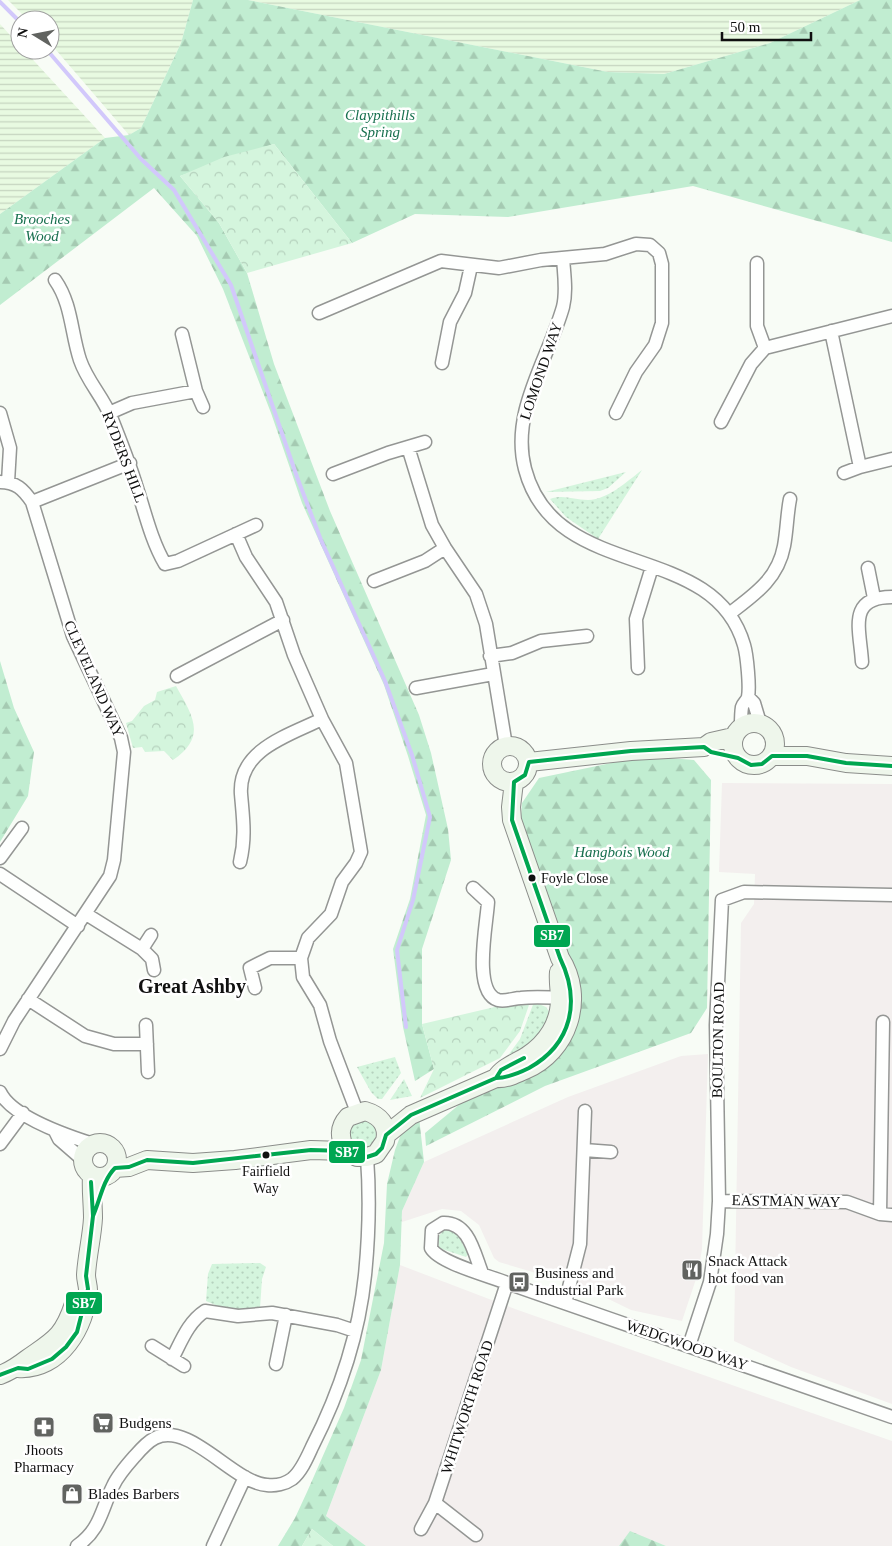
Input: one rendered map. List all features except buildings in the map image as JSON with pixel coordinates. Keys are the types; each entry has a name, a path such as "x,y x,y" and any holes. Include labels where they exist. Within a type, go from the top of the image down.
{"street":[{"path":"319,313 434,263 448,261 471,266 499,268 563,258 605,254 644,244 654,249 661,258 664,312 655,345 636,372 616,412"},
{"name":"LOMOND WAY","path":"563,258 564,289 562,307 529,398 523,422 521,449 525,470 533,490 548,512 577,538 597,548 652,566 692,582 718,602 729,614 744,645 748,697 754,703 760,723"},
{"path":"756,263 757,326 765,348"},
{"path":"442,362 450,322 465,293 471,266"},
{"name":"RYDERS HILL","path":"55,280 61,290 71,318 85,374 109,413 130,463 157,551 165,564 178,561 256,525"},
{"path":"721,422 751,364 765,348 892,316"},
{"path":"831,331 860,467"},
{"path":"182,334 196,391 203,407"},
{"path":"109,413 132,403 196,391"},
{"name":"CLEVELAND WAY","path":"0,413 10,448 4,482 23,489 32,502 73,636 122,738 124,752 112,868 104,887 28,999 0,1049"},
{"path":"333,474 388,452 425,442"},
{"path":"408,447 424,505 445,548 467,580 481,608 486,624 506,746"},
{"path":"844,473 892,459"},
{"path":"32,502 130,463"},
{"path":"729,614 758,592 777,567 784,545 790,499"},
{"path":"55,1130 59,1140 82,1159 85,1170 105,1173 146,1160 192,1163 235,1160 312,1150 344,1150 357,1157 367,1158 376,1154 382,1148 386,1135 384,1125 365,1113 330,1041 320,1005 303,977 301,958 308,938 331,914 342,882 356,863 361,852 346,763 322,720 294,655 276,602 246,557 236,534"},
{"path":"374,581 425,561 445,548"},
{"path":"638,668 636,619 652,566"},
{"path":"868,568 874,598"},
{"path":"862,662 860,614 867,602 874,598 892,597"},
{"path":"177,676 283,620"},
{"path":"490,656 512,653 541,641 587,636"},
{"path":"416,688 493,674"},
{"name":"LOMOND WAY","path":"737,731 742,705 748,697"},
{"path":"240,862 245,834 241,786 249,762 266,747 322,720"},
{"path":"529,762 631,751 704,747 737,731 750,722 760,723 770,730 773,735 775,748 768,760 756,765 745,763 738,758 711,752 704,747"},
{"path":"737,731 732,747 738,758"},
{"path":"773,735 794,746 807,756"},
{"path":"506,746 521,749 529,762 526,775 508,782 496,777 492,763 494,755 506,746"},
{"path":"772,756 807,756 846,763 892,766"},
{"path":"386,1135 411,1115 496,1078 501,1070 533,1052 543,1043 555,1026 567,998 558,975 560,958 515,828 508,782"},
{"path":"0,858 22,828"},
{"path":"0,874 78,926"},
{"path":"473,888 494,899 483,969 484,983 490,994 502,1000 522,997 567,998"},
{"name":"BOULTON ROAD","path":"689,1346 710,1282 719,1200 716,1025 722,900 744,892 892,895"},
{"path":"86,914 142,949 152,959 154,970"},
{"path":"142,949 151,935"},
{"path":"255,988 250,968 270,958 301,958"},
{"path":"28,999 85,1036 114,1044 147,1044"},
{"name":"EASTMAN WAY","path":"719,1200 847,1202 886,1214 887,1094 883,1022"},
{"path":"146,1025 148,1072"},
{"path":"0,1092 7,1102 55,1130 94,1144 104,1143 112,1148 135,1153 146,1160"},
{"path":"565,1303 580,1244 585,1111"},
{"path":"0,1144 23,1113"},
{"path":"312,1150 340,1129 348,1117 365,1113 411,1115"},
{"path":"340,1129 340,1138 344,1150"},
{"path":"82,1159 86,1150 94,1144"},
{"path":"0,1375 18,1368 58,1337 66,1325 79,1287 86,1276 93,1216 105,1173 117,1158 112,1148"},
{"path":"584,1150 611,1152"},
{"path":"77,1546 92,1534 114,1484 127,1465 147,1443 156,1438 173,1436 187,1441 246,1477 263,1485 274,1485 291,1480 296,1474 327,1415 346,1365 354,1331 365,1277 368,1239 370,1188 367,1158"},
{"name":"WEDGWOOD WAY","path":"482,1273 468,1237 460,1227 443,1222 432,1230 430,1242 436,1254 482,1273 892,1418"},
{"name":"WHITWORTH ROAD","path":"421,1529 435,1504 507,1283"},
{"path":"172,1359 193,1321 205,1311 238,1316 263,1312 286,1315 354,1331"},
{"path":"276,1364 286,1315"},
{"path":"152,1346 184,1366"},
{"path":"213,1546 246,1477"},
{"path":"435,1504 476,1535"}],"shaded area":[{"path":"722,783 892,784 892,1404 791,1367 734,1341 741,923 754,904 755,874 719,872"},
{"path":"708,1054 702,1249 698,1273 682,1321 631,1310 586,1288 499,1262 494,1258 479,1225 461,1211 442,1209 402,1222 402,1211 424,1162 568,1097 681,1056"},
{"path":"400,1265 515,1309 892,1441 892,1546 666,1546 630,1532 619,1546 366,1546 326,1516 381,1370"}],"green space":[{"path":"8,0 193,0 181,43 141,128 129,135 60,55 60,10 18,10"},
{"name":"Claypithills Spring","path":"193,0 248,0 608,72 664,74 770,43 860,0 892,0 892,242 693,186 508,217 415,214 352,243 274,144 180,176 219,223 247,273 274,364 330,511 419,715 431,753 448,829 451,860 422,949 422,1024 434,1069 415,1081 403,1027 393,949 410,899 426,815 384,685 302,503 271,413 223,289 197,236 154,188 0,305 0,214 105,138 129,135 141,128 181,43"},
{"path":"248,0 860,0 770,43 664,74 608,72"},
{"path":"0,24 10,35 10,60 33,60 105,138 0,214"},
{"path":"274,144 352,243 247,273 219,223 180,176 224,157"},
{"path":"642,470 598,539 566,517 550,499 559,497 588,500 603,497"},
{"path":"626,472 608,488 600,491 546,492"},
{"path":"0,661 14,708 34,752 28,796 0,842"},
{"path":"176,686 187,706 194,725 194,734 184,751 173,760 164,751 145,752 142,747 133,748 126,723 132,721 144,706 155,700 157,692"},
{"name":"Hangbois Wood","path":"645,756 694,760 711,780 707,1008 691,1033 545,1086 426,1146 425,1133 466,1099 537,1074 559,1058 575,1030 579,988 520,831 522,803 539,778"},
{"path":"534,1002 546,1007 550,1013 542,1041 507,1057 520,1039"},
{"path":"529,1005 520,1031 500,1058 420,1098 434,1069 422,1024 499,1006"},
{"path":"395,1057 401,1073 382,1099 378,1099 371,1092 357,1067"},
{"path":"404,1079 412,1096 390,1100"},
{"path":"419,1117 424,1162 402,1211 400,1265 381,1370 326,1516 366,1546 333,1546 312,1529 302,1546 278,1546 295,1518 307,1492 344,1408 361,1360 384,1243 387,1184 395,1150 401,1134"},
{"path":"362,1120 372,1124 376,1134 372,1144 362,1148 352,1144 348,1134 352,1124"},
{"path":"444,1230 451,1230 458,1235 468,1254 466,1257 439,1248 438,1237"},
{"path":"260,1263 266,1267 262,1279 260,1308 230,1311 206,1301 208,1274 212,1264"},
{"path":"312,1529 333,1546 302,1546"},
{"path":"630,1531 666,1546 619,1546"}],"waterway":[{"path":"0,2 10,12"},
{"path":"56,60 141,159 174,190 231,285 297,477 321,540 385,681 412,755 430,817 413,900 397,950 406,1027"}],"transit line":[{"name":"SB7","path":"496,1078 517,1073 544,1058 555,1047 563,1034 569,1020 571,1005 566,974 512,820 514,782 525,775 529,762 631,751 704,747 711,752 738,758 751,765 762,764 772,756 807,756 846,763 892,766"},
{"name":"SB7","path":"93,1216 105,1184 115,1168 129,1167 147,1160 193,1163 311,1150 345,1151 357,1157 367,1157 376,1154 382,1148 386,1135 411,1115 496,1078 501,1070 524,1058"},
{"name":"SB7","path":"0,1375 18,1368 28,1369 52,1359 66,1347 77,1332 88,1289 86,1276 93,1216 91,1182"}],"place":[{"name":"Foyle Close","path":"532,878"},
{"name":"Fairfield Way","path":"266,1155"},
{"name":"Snack Attack hot food van","path":"692,1270"},
{"name":"Business and Industrial Park","path":"519,1282"},
{"name":"Budgens","path":"103,1423"},
{"name":"Jhoots Pharmacy","path":"44,1427"},
{"name":"Blades Barbers","path":"72,1494"}],"district":[{"name":"Great Ashby","path":"192,986"}],"park label":[{"name":"Brooches Wood","path":"42,228"}]}
